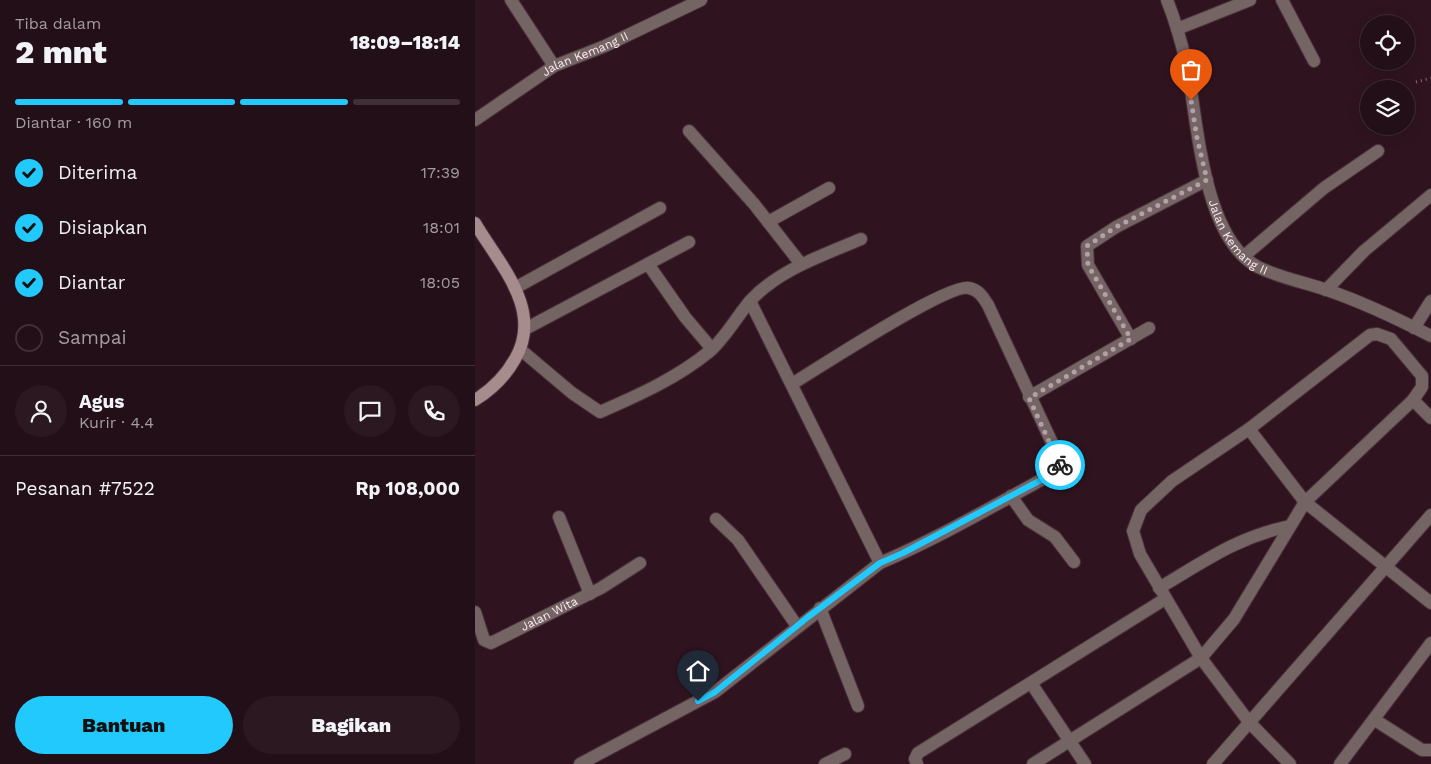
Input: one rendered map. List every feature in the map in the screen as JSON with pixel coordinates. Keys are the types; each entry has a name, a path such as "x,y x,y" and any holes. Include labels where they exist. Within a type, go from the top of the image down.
{"street":[{"path":"511,0 554,66"},
{"name":"Jalan Kemang II","path":"475,120 554,66 605,46 701,0"},
{"name":"Jalan Kemang II","path":"1167,0 1186,62 1197,138 1207,180 1228,235 1244,256 1257,267 1290,280 1326,290 1431,336"},
{"path":"1177,29 1250,0"},
{"path":"1282,0 1314,61"},
{"path":"689,132 768,222 801,264"},
{"path":"1244,256 1324,188 1378,151"},
{"path":"1131,339 1088,265 1087,246 1116,227 1207,180"},
{"path":"768,222 829,188"},
{"path":"1326,290 1364,251 1431,195"},
{"path":"515,288 660,208"},
{"path":"475,223 515,288 527,328 521,350 506,376 475,400"},
{"path":"521,350 572,393 600,412 653,388 685,370 712,349 750,301 801,264 861,239"},
{"path":"527,328 689,242"},
{"path":"648,264 685,318 712,349"},
{"path":"580,764 715,692 820,608 880,563 903,553 1056,472 1060,467 1059,460 1029,398 989,305 979,292 968,287 937,296 792,384"},
{"path":"750,301 880,563"},
{"path":"1414,328 1431,301"},
{"path":"1029,398 1149,328"},
{"path":"1033,764 1201,658 1234,619 1305,502 1413,400 1423,387 1422,376 1391,339 1377,334 1358,342 1249,429 1172,481 1141,510 1133,531 1140,554 1201,658 1249,722 1290,764"},
{"path":"1413,400 1431,418"},
{"path":"1249,429 1305,502 1431,603"},
{"path":"1011,496 1028,520 1055,537 1074,562"},
{"path":"1206,764 1215,760 1431,515"},
{"path":"559,517 589,594"},
{"path":"716,519 738,540 797,626"},
{"path":"917,764 915,759 918,753 1031,683 1230,546 1261,532 1290,526"},
{"name":"Jalan Wita","path":"475,612 484,640 491,643 589,594 640,562"},
{"path":"820,608 858,706"},
{"path":"1341,764 1431,643"},
{"path":"1031,683 1085,764"},
{"path":"1375,720 1428,752"},
{"path":"825,764 845,754"}],"path":[{"path":"1416,82 1431,78"}],"way so far":[{"path":"1060,465 1029,398 1131,339 1088,265 1087,246 1116,227 1207,180 1197,138 1191,100"}],"route":[{"path":"698,701 715,692 808,617 880,563 903,553 1056,472 1060,465"}]}
